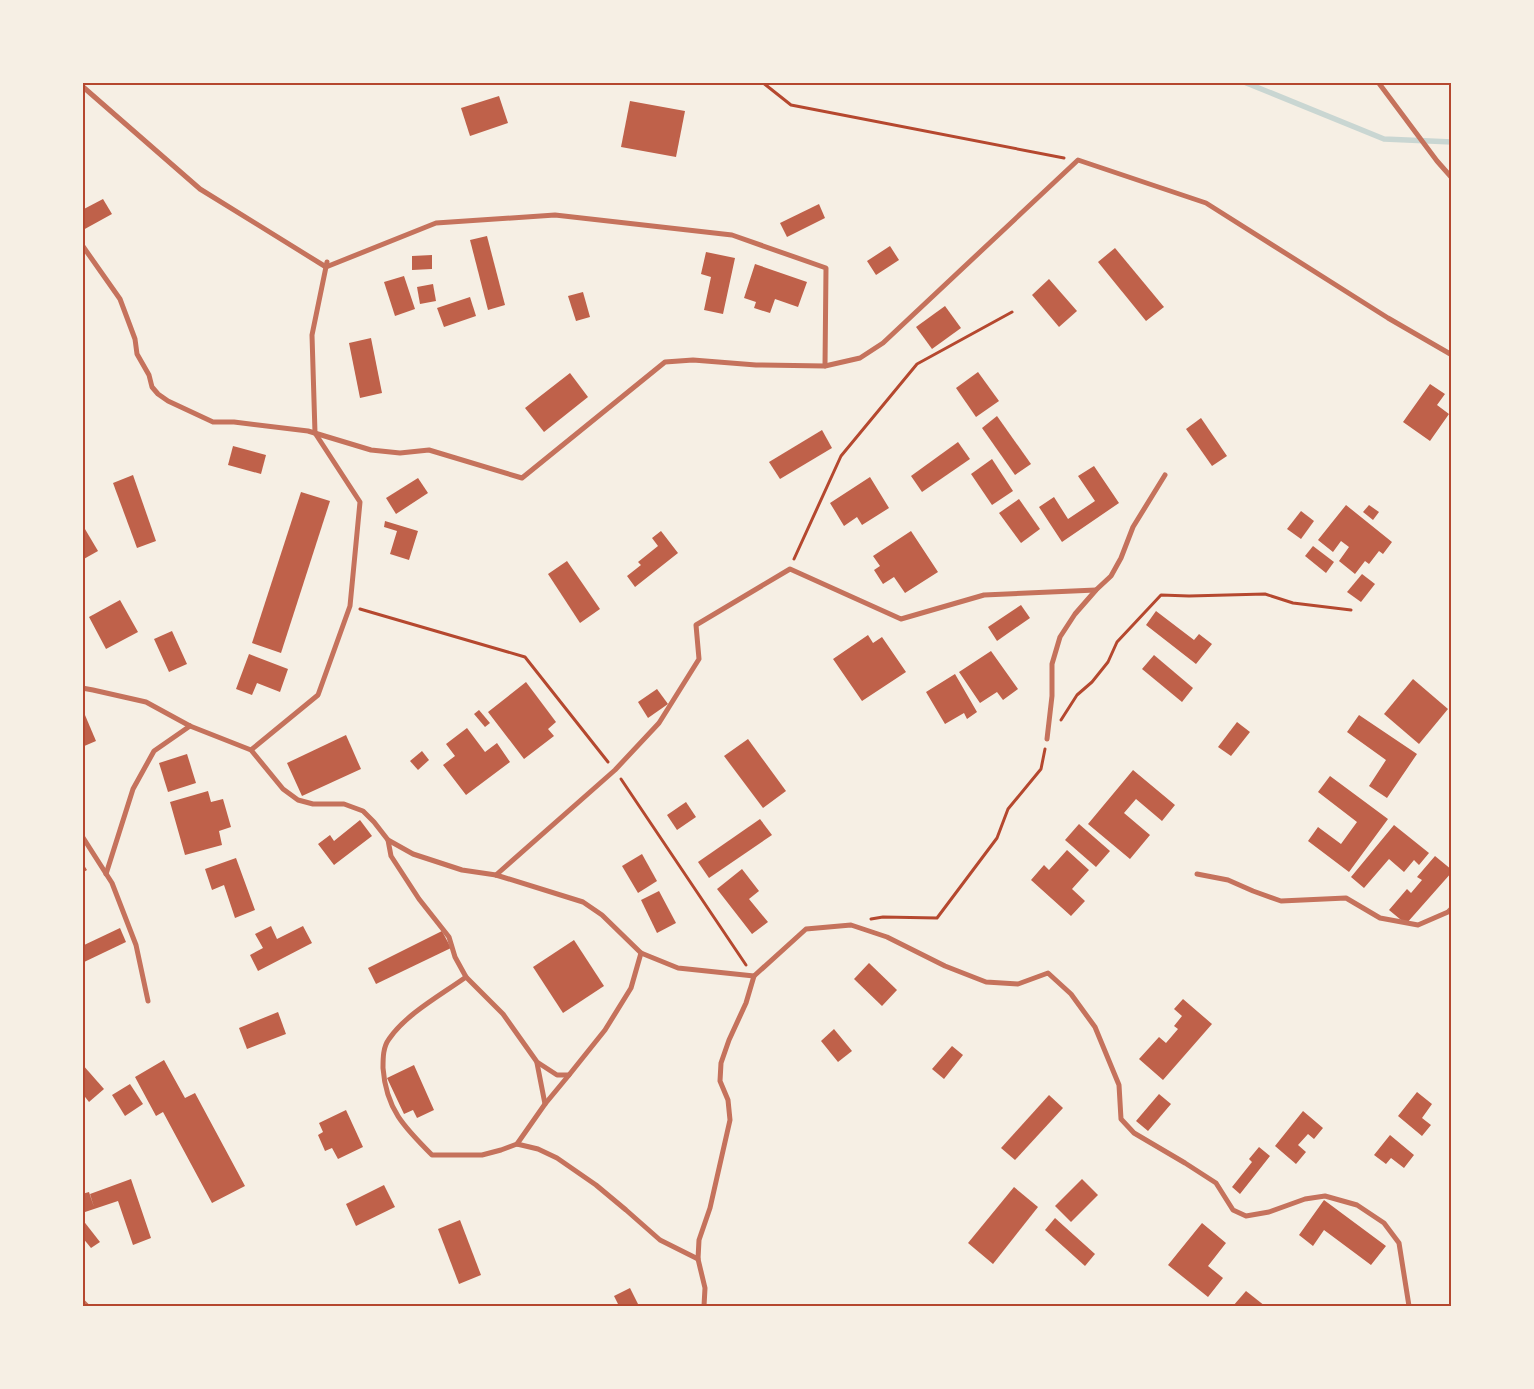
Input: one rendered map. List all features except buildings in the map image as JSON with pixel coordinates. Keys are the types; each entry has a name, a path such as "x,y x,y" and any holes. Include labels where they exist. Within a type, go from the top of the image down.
{"street":[{"path":"1378,82 1437,162 1452,178"},
{"path":"82,86 200,189 326,264"},
{"path":"82,245 120,299 135,339 137,354 149,375 152,387 168,401 213,422 234,422 308,431 370,450 400,453 429,450 522,478 666,362 693,360 756,365 825,366 860,358 883,342 1078,160 1206,203 1388,318 1452,355"},
{"path":"326,264 436,223 555,215 732,235 826,268 825,366"},
{"path":"251,750 318,695 350,606 360,502 315,433 312,335 326,264"},
{"path":"1047,739 1052,696 1052,664 1060,637 1074,614 1111,576 1121,558 1133,527 1164,475"},
{"path":"496,875 615,770 658,723 699,660 696,625 790,569 901,619 984,595 1096,590"},
{"path":"82,688 146,702 190,726 251,750 284,789 298,800 312,804 344,804 363,811 388,840 413,854 462,870 496,875 584,902 602,915 641,952 678,968 754,976"},
{"path":"106,874 133,789 154,751 190,726"},
{"path":"82,836 112,884 136,945 148,1001"},
{"path":"388,840 391,856 419,899 449,937 455,957 466,977 503,1014 537,1062 557,1075 569,1075"},
{"path":"1197,874 1228,880 1280,901 1346,898 1380,918 1418,925 1448,912 1452,908"},
{"path":"704,1306 705,1288 698,1259 699,1240 710,1208 730,1120 728,1100 720,1081 721,1062 729,1040 746,1003 754,976 806,929 851,925 887,937 944,966 986,982 1018,984 1048,973 1071,994 1095,1027 1119,1085 1121,1119 1134,1133 1185,1162 1216,1183 1233,1210 1246,1216 1269,1212 1305,1199 1326,1196 1357,1205 1384,1223 1399,1243 1409,1306"},
{"path":"517,1144 545,1104 605,1030 630,988 641,952"},
{"path":"466,977 417,1012 395,1031 387,1041 382,1056 384,1084 390,1104 402,1122 432,1154 482,1155 517,1144 538,1149 557,1158 626,1210 660,1240 698,1259"},
{"path":"537,1062 545,1104"},
{"path":"82,1301 87,1306"}],"path":[{"path":"762,82 791,105 1078,160"},
{"path":"790,569 841,456 917,364 1012,312"},
{"path":"851,925 883,917 937,918 997,838 1008,809 1041,769 1047,739 1077,695 1092,682 1108,662 1117,642 1161,595 1265,594 1293,602 1351,610"},
{"path":"350,606 525,657 615,770 754,976"}],"waterway":[{"path":"1244,82 1384,139 1452,142"}]}
